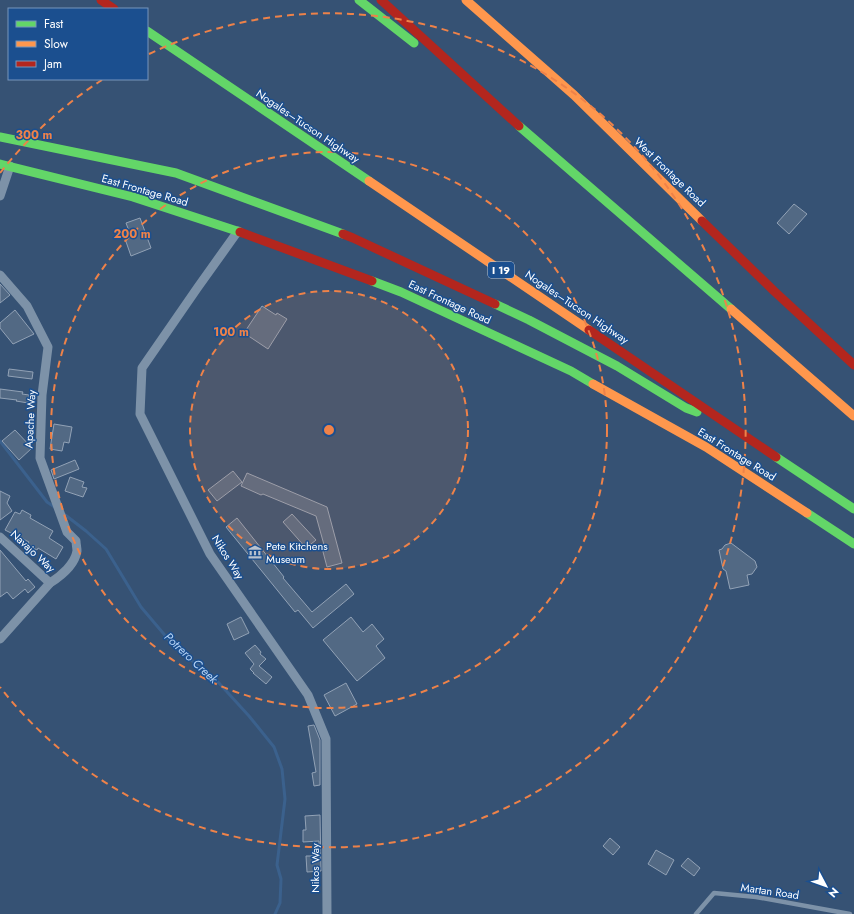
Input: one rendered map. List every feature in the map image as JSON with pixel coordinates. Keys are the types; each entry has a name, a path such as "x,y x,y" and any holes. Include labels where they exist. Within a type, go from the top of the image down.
{"main road":[{"path":"100,0 112,8"},
{"path":"359,0 519,126"},
{"path":"381,0 519,126 854,416"},
{"name":"West Frontage Road","path":"466,0 574,95 774,291 854,365"},
{"name":"Nogales–Tucson Highway","path":"148,32 854,509"},
{"path":"0,137 176,173 353,238 529,320 617,366 686,408 727,422"},
{"name":"East Frontage Road","path":"0,164 133,197 238,231 401,292 571,371 706,448 854,544"}],"street":[{"path":"0,196 10,166"},
{"name":"Nikos Way","path":"238,231 142,368 140,414 210,554 308,695 326,739 327,914"},
{"name":"Apache Way","path":"0,275 27,306 48,347 42,395 40,458 67,532 76,541 77,550 73,561 58,578 50,583 0,639"},
{"name":"Navajo Way","path":"0,537 50,583"}],"lane":[{"name":"Martan Road","path":"696,914 714,894 756,897 850,914"}],"building":[{"path":"794,204 807,214 789,234 777,223"},
{"path":"140,218 151,248 131,256 123,233 129,231 126,223"},
{"path":"0,284 10,295 0,303"},
{"path":"262,306 276,315 277,313 287,319 268,349 244,333"},
{"path":"15,310 34,334 13,344 0,328 0,323"},
{"path":"9,369 33,372 32,379 8,376"},
{"path":"0,389 23,392 22,394 29,395 28,403 0,398"},
{"path":"54,424 72,427 69,443 64,442 62,451 50,449"},
{"path":"15,430 32,448 19,460 2,441"},
{"path":"75,460 79,469 54,479 51,470"},
{"path":"233,471 242,482 217,501 208,490"},
{"path":"247,473 327,507 342,563 327,567 322,548 326,552 316,516 241,486"},
{"path":"70,477 84,482 82,487 87,488 83,497 65,491"},
{"path":"0,491 10,496 7,503 12,511 0,520"},
{"path":"22,510 31,515 30,518 53,531 49,538 63,547 56,559 38,548 37,550 27,545 29,542 5,530 15,512 20,514"},
{"path":"292,514 316,540 306,548 283,522"},
{"path":"237,518 284,577 283,578 312,612 346,584 354,594 313,628 298,610 295,612 226,527"},
{"path":"731,543 755,561 757,567 752,574 747,575 749,585 730,589 726,571 723,569 719,550 725,545"},
{"path":"0,550 26,581 28,579 35,587 28,593 25,589 13,599 7,592 0,597"},
{"path":"241,617 249,633 234,640 227,624"},
{"path":"351,617 363,632 372,624 384,639 376,646 385,658 357,681 323,640"},
{"path":"255,645 261,652 260,654 266,659 259,666 272,677 266,684 250,669 254,664 245,653"},
{"path":"346,683 357,704 335,716 324,695"},
{"path":"314,725 320,740 320,785 314,786 312,773 316,772 308,726"},
{"path":"320,815 321,871 307,872 306,856 319,856 319,841 303,842 303,830 306,830 305,816"},
{"path":"610,838 620,847 613,855 603,846"},
{"path":"656,850 674,860 666,875 648,864"},
{"path":"688,858 700,868 694,876 681,866"}],"waterway":[{"name":"Potrero Creek","path":"0,441 47,502 56,508"},
{"name":"Potrero Creek","path":"64,514 106,549 141,607 174,646 218,682 249,716 274,747 282,769 285,799 277,865 281,879 280,903 275,914"}],"traffic: fast":[{"path":"359,0 414,43"},
{"path":"148,32 369,181"},
{"path":"519,126 731,309"},
{"path":"0,137 176,173 343,234"},
{"path":"0,164 133,197 240,232"},
{"path":"372,281 401,292 571,371 593,384"},
{"path":"495,304 617,366 686,408 697,412"},
{"path":"776,457 854,509"},
{"path":"807,513 854,544"}],"traffic: slow":[{"path":"466,0 574,95 702,221"},
{"path":"369,181 589,330"},
{"path":"731,309 854,416"},
{"path":"593,384 706,447 807,513"}],"traffic: jam":[{"path":"101,0 113,8"},
{"path":"381,0 519,126"},
{"path":"702,221 774,291 854,365"},
{"path":"240,232 372,281"},
{"path":"343,234 495,304"},
{"path":"589,330 776,457"}],"place":[{"name":"Pete Kitchens Museum","path":"255,552"}]}
